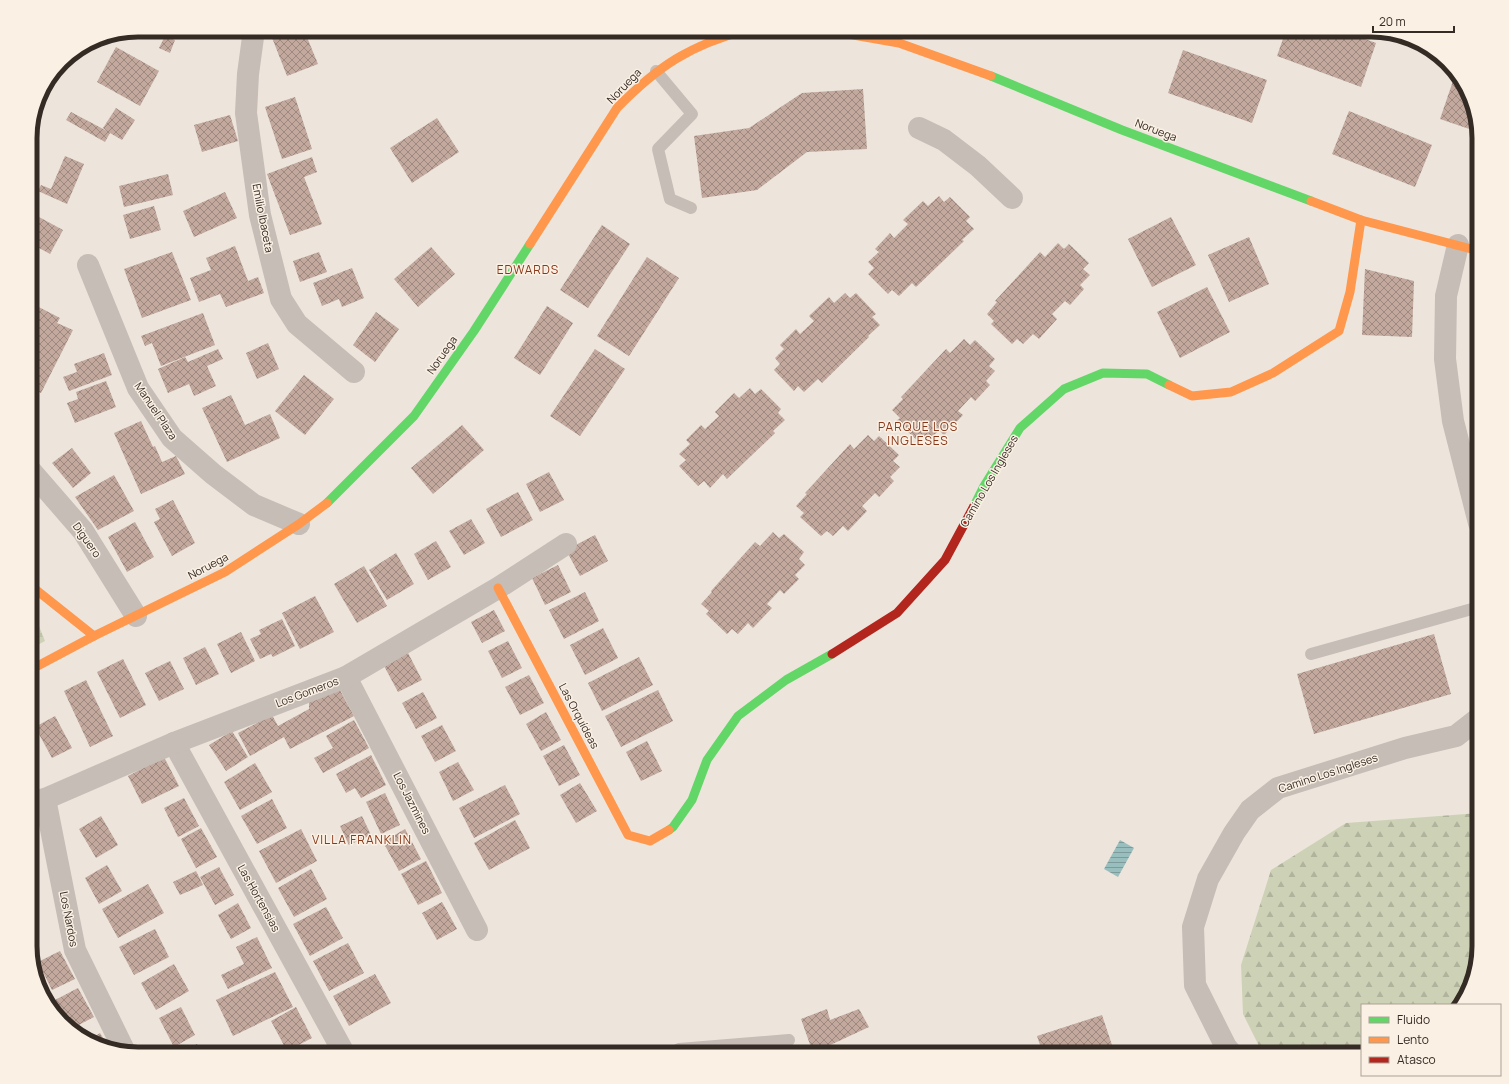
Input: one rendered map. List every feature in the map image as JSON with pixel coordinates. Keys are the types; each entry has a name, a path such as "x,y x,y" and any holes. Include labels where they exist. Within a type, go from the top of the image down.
{"main road":[{"name":"Noruega","path":"37,666 94,636 225,572 299,524 328,502 414,416 474,331 617,108 636,88 678,55 720,37"},
{"name":"Noruega","path":"865,37 900,43 978,70 1122,130 1362,220 1472,249"},
{"name":"Camino Los Ingleses","path":"650,842 673,827 692,800 707,760 738,716 786,680 834,653 898,613 945,560 984,486 1020,428 1064,389 1103,373 1147,374 1192,396 1231,392 1273,373 1339,331 1350,292 1362,220"},
{"name":"Las Orquídeas","path":"498,588 628,835 650,842"},
{"path":"37,591 94,636"}],"street":[{"name":"Emilio Ibaceta","path":"253,37 248,74 246,113 260,215 280,299 296,324 354,372"},
{"path":"919,128 944,140 978,166 1012,198"},
{"path":"1458,245 1446,296 1445,359 1453,421 1472,496"},
{"name":"Manuel Plaza","path":"88,265 138,388 172,438 213,474 254,505 299,524"},
{"name":"Diguero","path":"37,478 83,531 136,616"},
{"name":"Los Gomeros","path":"38,801 174,743 346,676 498,588 566,544"},
{"name":"Los Jazmines","path":"346,676 478,930"},
{"name":"Camino Los Ingleses","path":"1226,1047 1195,985 1193,928 1208,879 1234,833 1250,810 1278,788 1405,748 1456,736 1472,723"},
{"name":"Las Hortensias","path":"174,743 341,1047"},
{"name":"Los Nardos","path":"38,801 75,950 122,1046"}],"lane":[{"path":"656,71 692,114 658,149 670,199 692,208"},
{"path":"1311,654 1472,609"},
{"path":"703,1047 789,1040"}],"green space":[{"path":"37,624 39,626 45,641 37,645"},
{"path":"1472,814 1472,946 1467,978 1453,1004 1361,1004 1361,1047 1260,1047 1243,1014 1241,965 1271,870 1346,823"}],"water":[{"path":"1120,840 1134,848 1118,877 1104,869"}],"building":[{"path":"164,37 175,40 170,53 159,48"},
{"path":"272,37 307,37 318,64 287,76"},
{"path":"1284,37 1359,37 1376,43 1361,87 1277,56"},
{"path":"116,47 159,71 140,106 97,82"},
{"path":"1183,50 1267,80 1252,123 1168,93"},
{"path":"1453,80 1462,93 1467,106 1471,130 1440,119"},
{"path":"863,89 867,149 807,152 757,190 702,198 694,136 749,128 802,93"},
{"path":"295,97 312,149 282,159 265,107"},
{"path":"116,108 135,120 122,140 110,133 105,142 66,120 71,112 107,131 103,128"},
{"path":"1349,111 1432,145 1415,187 1332,154"},
{"path":"230,115 238,141 202,152 194,125"},
{"path":"437,118 459,152 412,183 390,148"},
{"path":"65,156 84,164 67,204 38,191 41,185 51,189"},
{"path":"312,157 317,172 304,177 322,224 290,235 267,174"},
{"path":"168,174 173,195 124,207 119,186"},
{"path":"225,192 237,218 194,237 183,211"},
{"path":"939,196 944,202 950,197 970,217 966,221 974,229 962,240 964,241 916,287 912,283 899,296 892,290 888,294 868,274 874,268 868,262 879,252 875,249 890,233 894,238 908,224 903,220 923,201 928,206"},
{"path":"154,206 161,230 130,239 123,215"},
{"path":"39,217 63,230 50,254 37,247 37,221"},
{"path":"1171,217 1196,265 1152,287 1128,239"},
{"path":"602,225 630,244 588,308 560,290"},
{"path":"1249,237 1269,284 1229,302 1208,255"},
{"path":"1058,243 1064,249 1069,244 1089,263 1083,269 1090,275 1080,285 1084,289 1070,305 1065,301 1052,314 1057,319 1039,339 1033,334 1023,344 1017,339 1012,344 991,324 994,321 987,314 997,302 995,301 1040,252 1045,257"},
{"path":"235,246 248,281 258,277 264,293 226,307 220,294 199,302 190,278 211,270 206,258"},
{"path":"431,247 455,274 418,307 394,279"},
{"path":"172,252 191,300 142,318 124,269"},
{"path":"319,252 327,272 300,282 293,261"},
{"path":"647,257 679,278 629,356 597,336"},
{"path":"352,268 364,298 342,307 339,299 322,306 313,283"},
{"path":"1365,269 1414,281 1412,337 1362,335"},
{"path":"1207,287 1230,332 1180,358 1157,312"},
{"path":"845,293 850,298 856,293 876,314 872,317 880,325 822,383 818,379 804,392 798,386 794,391 774,370 780,364 775,358 784,349 780,345 796,329 800,334 814,321 809,316 829,297 834,303"},
{"path":"37,306 60,318 57,323 73,330 41,393 37,391"},
{"path":"547,306 573,323 540,375 514,358"},
{"path":"376,312 399,329 375,362 353,345"},
{"path":"203,313 215,345 161,366 152,343 145,346 141,336"},
{"path":"964,339 970,345 975,340 995,359 989,366 995,371 986,381 990,385 975,401 971,397 958,411 963,415 944,435 939,430 929,441 923,435 918,441 896,421 900,418 892,410 903,399 901,397 946,349 950,353"},
{"path":"268,343 279,369 257,379 246,353"},
{"path":"218,349 223,359 207,366 216,386 194,396 189,384 168,393 158,369 185,357 188,362"},
{"path":"595,349 625,369 580,436 550,416"},
{"path":"104,353 112,375 69,391 63,377 77,372 74,364"},
{"path":"304,375 334,399 305,435 275,411"},
{"path":"106,381 116,407 75,423 67,403 78,399 76,392"},
{"path":"750,388 755,394 761,389 781,409 778,413 785,420 773,431 775,433 727,479 723,474 710,488 704,481 698,486 679,466 686,460 679,454 690,444 686,440 701,425 705,429 719,416 715,412 734,393 739,398"},
{"path":"231,395 245,425 270,414 280,438 227,462 202,408"},
{"path":"141,421 162,462 176,456 185,474 141,494 114,433"},
{"path":"462,425 484,450 433,494 411,468"},
{"path":"868,435 874,441 879,436 899,455 893,461 900,467 890,477 894,481 879,497 875,493 862,506 867,511 848,531 843,526 833,536 827,531 821,536 800,517 804,513 796,506 807,494 805,493 850,444 854,449"},
{"path":"72,448 91,473 73,488 52,463"},
{"path":"549,472 564,500 540,512 526,484"},
{"path":"114,475 134,511 98,530 75,497"},
{"path":"518,492 533,520 501,537 486,509"},
{"path":"173,500 195,543 172,556 154,522 160,519 155,509"},
{"path":"471,519 485,543 464,555 449,531"},
{"path":"135,522 154,557 127,572 108,537"},
{"path":"773,532 779,538 784,534 804,552 799,559 805,565 795,575 799,579 784,594 780,590 767,604 772,608 753,628 748,623 738,634 732,629 727,634 706,614 709,611 701,604 755,542 760,546"},
{"path":"595,535 608,561 580,576 566,550"},
{"path":"436,541 451,567 428,580 414,554"},
{"path":"396,553 414,584 387,600 369,570"},
{"path":"558,565 571,592 545,605 532,578"},
{"path":"364,566 387,606 357,623 334,584"},
{"path":"585,592 599,621 564,639 549,610"},
{"path":"315,596 334,632 300,649 282,613"},
{"path":"494,610 505,631 482,643 471,622"},
{"path":"282,619 295,646 273,657 271,654 260,659 250,639 261,634 259,630"},
{"path":"603,628 618,658 585,675 570,645"},
{"path":"241,632 255,661 231,673 217,644"},
{"path":"1434,634 1451,694 1314,734 1297,674"},
{"path":"508,641 522,668 502,678 488,651"},
{"path":"205,647 219,674 196,685 183,658"},
{"path":"407,651 422,680 398,692 383,664"},
{"path":"639,657 653,685 602,711 588,683"},
{"path":"123,659 146,705 120,718 97,672"},
{"path":"170,661 184,689 159,701 145,673"},
{"path":"529,675 544,703 520,715 505,687"},
{"path":"86,680 113,736 90,747 64,691"},
{"path":"335,681 354,716 290,749 284,737 250,756 238,733 272,715 278,726 309,709 309,695"},
{"path":"658,690 673,721 621,747 605,716"},
{"path":"423,692 437,718 416,729 402,703"},
{"path":"546,712 561,740 541,751 526,724"},
{"path":"55,716 72,748 52,758 37,731 37,726"},
{"path":"354,720 369,748 323,773 314,758 333,748 326,736"},
{"path":"442,725 456,751 435,762 421,736"},
{"path":"232,731 248,757 226,771 209,745"},
{"path":"647,741 662,771 641,781 626,752"},
{"path":"564,745 580,775 559,786 543,756"},
{"path":"371,755 386,785 361,798 355,788 346,793 336,774"},
{"path":"164,757 179,786 142,804 128,776"},
{"path":"458,762 474,790 453,801 439,772"},
{"path":"255,763 272,792 240,810 224,782"},
{"path":"580,783 597,811 576,823 560,795"},
{"path":"505,785 520,814 474,838 459,808"},
{"path":"385,793 400,825 381,834 366,802"},
{"path":"184,798 199,826 178,837 164,808"},
{"path":"272,799 287,828 257,844 241,816"},
{"path":"101,816 118,845 96,858 79,829"},
{"path":"362,816 371,835 349,845 340,826"},
{"path":"515,820 530,848 489,870 474,843"},
{"path":"201,828 217,857 196,868 181,839"},
{"path":"301,829 317,861 276,883 259,851"},
{"path":"405,829 421,859 399,871 383,842"},
{"path":"426,861 442,893 418,905 401,874"},
{"path":"107,865 122,891 99,904 85,878"},
{"path":"219,867 234,895 215,905 200,877"},
{"path":"311,869 327,899 294,917 278,888"},
{"path":"196,871 203,885 180,895 173,882"},
{"path":"148,884 164,913 118,938 102,909"},
{"path":"442,902 457,929 437,940 422,913"},
{"path":"238,903 251,928 231,939 218,915"},
{"path":"326,907 343,938 310,956 293,924"},
{"path":"155,929 169,957 134,975 119,947"},
{"path":"257,937 272,968 228,989 221,975 244,964 236,947"},
{"path":"348,943 364,973 329,991 313,961"},
{"path":"60,951 75,979 52,990 38,962"},
{"path":"174,964 189,991 156,1010 141,983"},
{"path":"275,972 293,1007 233,1036 216,1000"},
{"path":"375,974 391,1003 349,1026 333,996"},
{"path":"78,988 94,1017 77,1026 62,1013 55,1000"},
{"path":"181,1007 195,1035 174,1047 159,1018"},
{"path":"296,1007 312,1038 295,1047 285,1047 271,1021"},
{"path":"827,1009 830,1020 859,1009 869,1027 826,1047 811,1047 801,1019"},
{"path":"1102,1015 1113,1047 1041,1047 1037,1036"},
{"path":"100,1033 105,1042 99,1039 94,1036"},
{"path":"197,1044 199,1047 192,1047"}],"traffic: fast":[{"path":"991,76 1122,130 1311,201"},
{"path":"327,503 414,416 474,331 530,244"},
{"path":"974,506 984,486 1020,428 1064,389 1103,373 1147,374 1169,385"},
{"path":"669,830 673,827 692,800 707,760 738,716 786,680 832,654"}],"traffic: slow":[{"path":"530,244 617,108 647,80 676,59 692,50 724,37"},
{"path":"865,37 899,43 991,76"},
{"path":"1311,201 1361,220 1472,249"},
{"path":"1169,385 1192,396 1231,392 1273,373 1339,331 1350,292 1361,220"},
{"path":"37,666 94,636 225,572 299,524 327,503"},
{"path":"498,588 628,835 650,841 669,830"},
{"path":"37,591 94,636"}],"traffic: jam":[{"path":"832,654 897,613 945,560 974,506"}],"district":[{"name":"EDWARDS","path":"528,270"},
{"name":"PARQUE LOS INGLESES","path":"918,434"},
{"name":"VILLA FRANKLIN","path":"362,840"}]}
